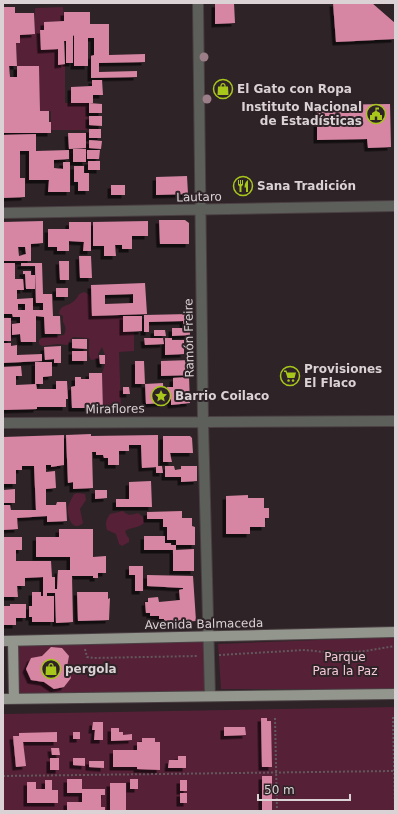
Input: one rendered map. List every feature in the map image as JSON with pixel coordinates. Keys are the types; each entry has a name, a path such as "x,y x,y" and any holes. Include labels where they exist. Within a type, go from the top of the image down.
{"main road":[{"name":"Avenida Balmaceda","path":"14,698 8,641 395,632"},
{"path":"3,699 395,694"}],"street":[{"name":"Ramón Freire","path":"198,3 203,422 210,696"},
{"name":"Lautaro","path":"3,214 395,206"},
{"name":"Miraflores","path":"3,424 395,421"}],"path":[{"path":"96,658 209,655 306,650 334,653 366,651 395,646"},
{"path":"275,718 277,811"},
{"path":"393,718 394,811"},
{"path":"3,776 393,771"}],"green space":[{"path":"63,7 64,21 44,22 44,30 40,30 41,49 58,49 58,64 65,64 65,103 87,103 87,130 51,130 51,111 40,111 39,66 17,66 16,43 20,43 20,35 34,34 35,8"},
{"path":"84,292 91,299 93,316 123,316 123,332 134,332 134,351 119,352 121,407 103,407 102,373 105,364 105,355 102,347 98,354 98,359 91,360 89,353 89,339 87,338 73,337 67,345 58,344 42,346 39,344 39,340 42,338 64,335 65,327 63,316 59,314 60,311 63,307 76,300 80,294"},
{"path":"74,494 85,494 86,500 80,509 83,523 76,526 73,525 69,519 68,507"},
{"path":"123,511 130,515 138,513 143,517 144,523 140,526 125,531 129,538 129,542 122,546 119,544 116,534 107,530 106,523 110,514"},
{"name":"Parque Para la Paz","path":"395,637 395,689 221,689 218,644"},
{"path":"203,639 205,695 16,695 15,643"},
{"path":"395,707 395,811 3,811 3,714"}],"building":[{"path":"234,3 235,23 215,24 215,4"},
{"path":"333,3 372,3 395,23 395,39 336,42"},
{"path":"3,7 15,7 15,13 34,13 35,34 20,35 20,43 16,43 17,66 39,66 40,111 49,111 51,133 3,133","holes":["9,66 17,66 17,77 10,77"]},
{"path":"64,12 90,12 90,24 109,24 109,55 145,54 145,62 99,63 99,72 137,71 137,77 91,78 91,56 94,55 94,38 88,38 88,66 74,66 74,35 73,63 66,63 66,41 64,41 65,64 58,65 58,49 41,50 40,30 44,30 44,22 64,21"},
{"path":"92,80 102,80 103,95 93,95 93,103 71,103 71,87 92,86"},
{"path":"89,103 102,104 102,113 89,113"},
{"path":"390,104 391,147 368,148 367,139 317,140 317,105"},
{"path":"89,116 102,116 102,126 89,125"},
{"path":"89,129 101,129 101,138 89,138"},
{"path":"68,133 86,133 86,148 69,149"},
{"path":"36,134 36,151 69,150 69,159 54,160 54,168 63,169 63,162 70,162 70,192 48,192 49,180 29,180 29,151 20,151 20,178 25,178 25,197 3,198 3,135"},
{"path":"89,140 102,141 101,149 89,148"},
{"path":"73,149 86,149 86,162 73,162"},
{"path":"87,150 100,150 99,159 87,159"},
{"path":"88,161 100,161 100,170 88,170"},
{"path":"74,166 84,166 84,173 89,173 89,191 78,191 78,182 74,182"},
{"path":"187,176 188,194 156,195 156,177"},
{"path":"111,185 125,185 125,195 111,195"},
{"path":"159,220 185,220 189,223 189,244 160,244"},
{"path":"43,221 43,243 31,244 31,261 3,261 3,222","holes":["18,247 25,247 26,254 19,256"]},
{"path":"148,221 148,236 132,236 132,249 122,249 122,245 115,245 116,256 104,256 104,246 93,246 93,222"},
{"path":"69,222 91,222 91,251 83,251 84,242 69,241 69,251 57,251 57,247 48,247 48,229 69,229"},
{"path":"79,256 91,256 92,278 80,278"},
{"path":"59,261 69,261 69,280 60,280"},
{"path":"3,263 15,263 15,279 23,279 24,290 17,290 17,299 33,298 33,310 43,310 43,303 36,303 35,266 21,266 21,263 42,263 43,294 52,294 53,316 60,316 61,334 45,334 44,317 36,316 36,342 21,342 20,334 12,335 12,324 20,323 20,317 13,317 12,314 3,314","holes":["18,304 25,304 25,310 18,310"]},
{"path":"23,271 31,271 31,275 35,275 35,289 26,289 25,274 23,274"},
{"path":"145,283 147,314 92,316 91,285","holes":["133,294 133,303 105,304 105,295"]},
{"path":"56,288 68,288 68,297 56,297"},
{"path":"189,314 190,335 172,336 172,328 184,328 183,321 149,322 149,332 144,332 144,315"},
{"path":"123,316 142,316 142,331 123,332"},
{"path":"3,318 11,318 11,341 3,341"},
{"path":"154,330 165,330 166,336 154,336"},
{"path":"144,338 163,338 164,344 145,345"},
{"path":"165,338 172,338 172,340 184,340 184,354 165,355"},
{"path":"72,339 87,339 87,349 72,348"},
{"path":"3,343 11,343 11,346 17,345 17,355 42,354 42,361 3,363"},
{"path":"61,346 61,363 54,363 54,359 45,360 44,347"},
{"path":"72,351 87,351 87,361 72,361"},
{"path":"99,355 105,355 105,364 100,364"},
{"path":"191,360 192,375 161,376 161,361"},
{"path":"135,361 144,361 145,384 135,384"},
{"path":"35,362 52,362 52,376 43,377 43,384 35,384"},
{"path":"21,366 22,376 16,376 16,385 36,384 37,389 56,389 56,381 67,381 68,399 66,399 66,407 37,407 37,409 3,410 3,367"},
{"path":"89,373 102,373 103,410 72,408 71,387 75,386 75,377 89,379"},
{"path":"189,377 190,403 171,405 171,399 168,399 167,387 173,387 173,378"},
{"path":"163,383 164,403 146,404 145,384"},
{"path":"123,387 129,387 130,394 123,394"},
{"path":"91,434 91,436 158,435 158,466 162,466 163,473 156,473 156,467 142,468 141,445 129,445 129,451 119,451 119,465 108,465 108,458 104,458 103,455 96,455 96,452 92,452 93,488 73,489 73,482 68,483 66,435"},
{"path":"64,435 64,465 51,467 51,465 46,465 46,472 55,471 56,488 46,489 46,505 56,505 57,502 66,502 67,521 47,522 47,516 17,518 18,529 3,530 3,505 10,505 11,510 36,510 34,466 22,466 22,470 16,470 16,484 3,484 3,437"},
{"path":"163,436 190,436 192,438 193,453 170,453 172,462 163,462"},
{"path":"165,466 174,466 175,470 181,469 181,466 197,466 197,481 181,482 181,477 165,477"},
{"path":"151,481 152,507 116,507 116,499 129,499 129,482"},
{"path":"15,489 15,503 3,503 3,490"},
{"path":"95,490 107,490 107,498 95,499"},
{"path":"248,495 248,498 264,498 264,508 269,508 269,518 265,518 265,527 250,527 250,534 226,534 226,496"},
{"path":"182,511 182,518 192,518 192,526 195,527 195,545 176,545 176,540 167,540 167,527 163,527 163,519 147,519 147,512"},
{"path":"59,529 93,529 93,557 106,556 106,573 98,573 98,578 93,578 93,576 72,576 73,622 56,623 55,593 47,593 47,596 54,596 54,622 32,622 32,617 29,617 29,606 32,606 32,592 41,592 41,596 43,596 43,577 25,578 25,586 17,586 18,597 3,597 3,537 22,537 22,550 16,550 16,561 51,561 52,577 55,577 55,589 57,589 58,570 70,570 70,557 36,557 36,537 59,537"},
{"path":"144,536 165,536 165,543 176,545 176,550 194,549 194,571 173,571 173,550 144,550"},
{"path":"129,566 143,566 143,591 135,591 135,575 129,575"},
{"path":"147,575 193,576 196,621 164,623 164,619 159,619 159,616 150,616 150,613 146,613 145,602 148,602 148,598 158,597 159,602 180,600 179,590 183,589 147,586"},
{"path":"77,592 108,592 108,599 110,598 109,620 78,621"},
{"path":"10,604 26,604 26,618 16,618 16,625 3,625 3,606 10,606"},
{"path":"51,647 62,648 69,656 67,667 71,678 64,687 54,689 44,682 31,680 26,669 31,658 42,656"},
{"path":"261,718 267,718 267,721 271,721 272,767 262,767"},
{"path":"93,722 103,722 103,740 94,740 95,730 92,730"},
{"path":"224,727 245,727 246,735 224,736"},
{"path":"111,728 119,728 119,732 123,732 123,735 132,734 132,740 111,741"},
{"path":"57,732 57,742 23,742 26,766 16,767 13,736 19,736 19,733"},
{"path":"73,732 80,732 80,739 73,739"},
{"path":"142,738 155,738 155,742 160,742 160,770 137,769 137,767 113,767 113,750 137,750 137,742 142,742"},
{"path":"51,748 59,748 60,755 52,755"},
{"path":"178,756 186,756 186,768 168,768 169,760 178,760"},
{"path":"50,758 59,758 59,770 50,770"},
{"path":"73,758 85,758 85,766 73,765"},
{"path":"89,761 104,761 104,768 89,767"},
{"path":"262,776 272,776 272,811 262,811"},
{"path":"67,779 82,779 82,789 105,789 105,795 101,795 101,807 105,807 105,811 67,811 67,802 82,802 82,793 67,793"},
{"path":"130,779 138,779 138,789 130,789"},
{"path":"45,780 52,780 52,790 58,790 58,803 27,803 27,782 36,782 36,789 45,789"},
{"path":"180,780 187,780 187,791 180,791"},
{"path":"110,783 126,783 126,811 110,811"},
{"path":"180,793 187,793 187,803 180,803"}],"place":[{"name":"El Gato con Ropa","path":"223,89"},
{"name":"Instituto Nacional de Estadísticas","path":"376,114"},
{"name":"Sana Tradición","path":"243,186"},
{"name":"Provisiones El Flaco","path":"290,376"},
{"name":"Barrio Coilaco","path":"161,396"},
{"name":"pergola","path":"51,669"}]}
